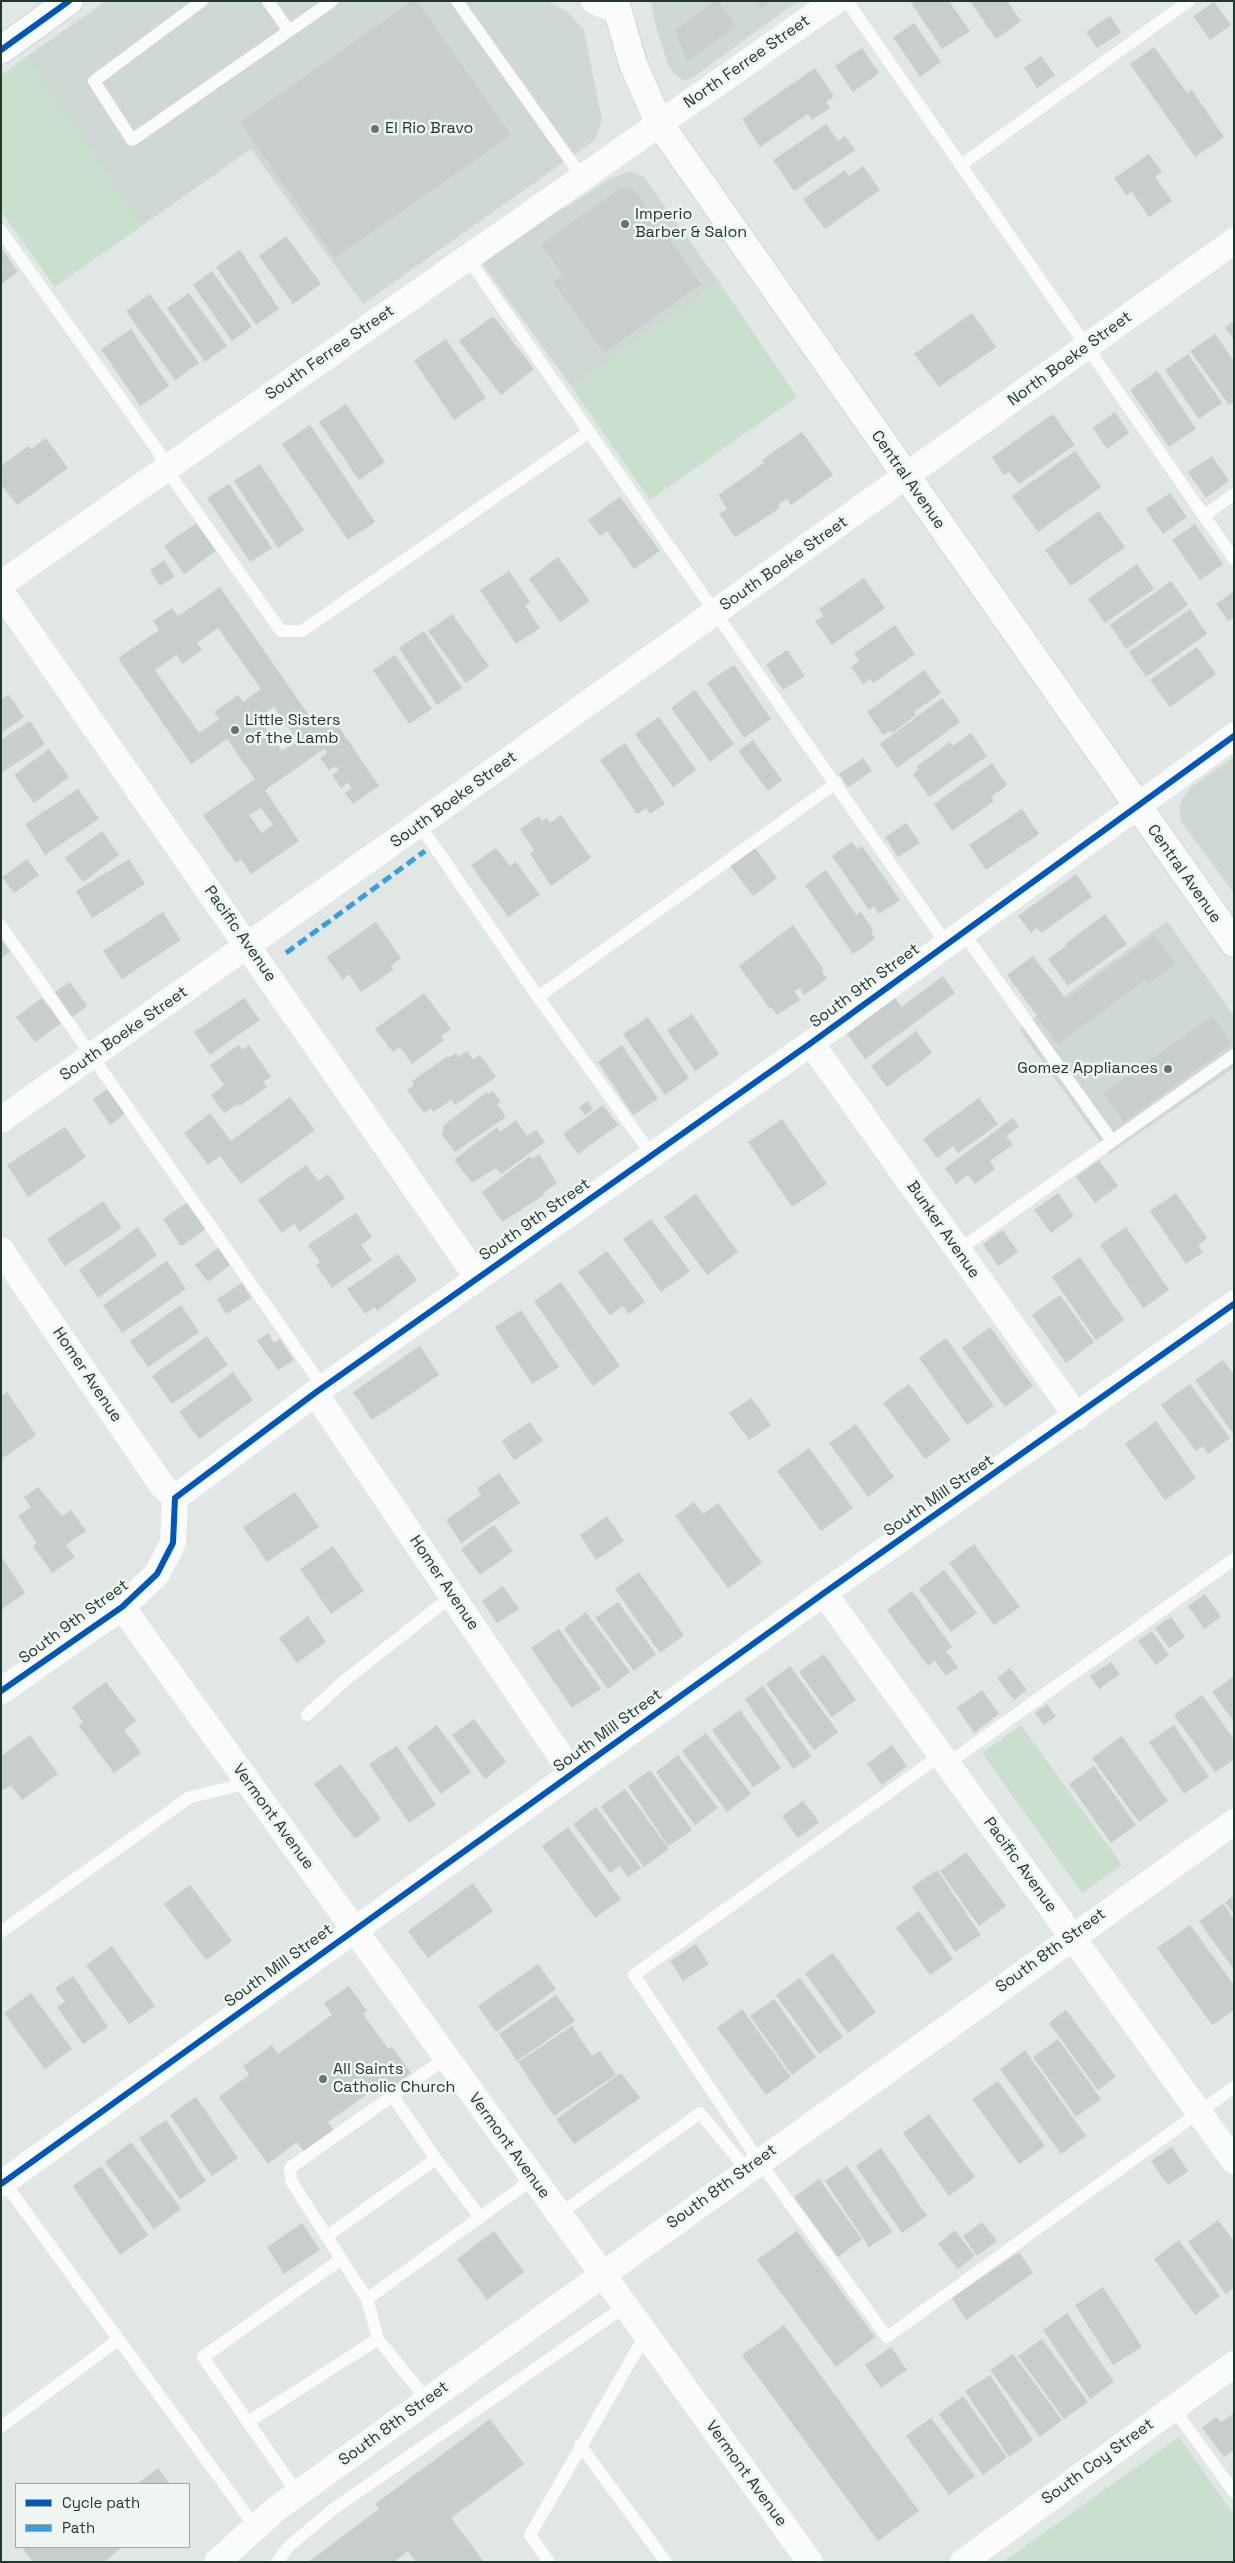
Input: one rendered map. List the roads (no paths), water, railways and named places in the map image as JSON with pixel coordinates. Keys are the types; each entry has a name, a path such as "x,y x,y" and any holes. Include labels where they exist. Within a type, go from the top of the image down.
{"main road":[{"path":"1,50 69,1"},
{"name":"Central Avenue","path":"608,4 659,123 1234,943"}],"street":[{"name":"North Ferree Street","path":"659,123 835,1"},
{"name":"South Ferree Street","path":"1,584 659,123"},
{"name":"North Boeke Street","path":"906,477 1234,241"},
{"name":"South Boeke Street","path":"1,1120 906,477"},
{"name":"Pacific Avenue","path":"1,592 477,1277"},
{"name":"South 9th Street","path":"1,1691 122,1607 157,1574 173,1543 175,1498 319,1390 811,1043 954,937 1234,736"},
{"name":"Bunker Avenue","path":"811,1043 957,1251 1077,1417"},
{"name":"Homer Avenue","path":"1,1250 161,1484 175,1498"},
{"name":"South Mill Street","path":"3,2183 824,1593 1077,1417 1234,1304"},
{"name":"Homer Avenue","path":"319,1390 452,1596 572,1774"},
{"name":"Pacific Avenue","path":"824,1593 1234,2161"},
{"name":"Vermont Avenue","path":"122,1607 645,2336 810,2562"},
{"name":"South 8th Street","path":"217,2562 298,2494 427,2400 1072,1936 1234,1822"},
{"name":"South Coy Street","path":"963,2562 1234,2364"}],"lane":[{"path":"202,1 94,81 132,140 332,1"},
{"path":"268,1 289,31"},
{"path":"457,1 582,177"},
{"path":"847,1 1234,559"},
{"path":"961,165 1189,1"},
{"path":"1,231 158,451 166,468 281,631 302,631 589,432"},
{"path":"467,258 836,783 1112,1141"},
{"path":"1204,516 1234,494"},
{"path":"538,996 836,783"},
{"path":"419,824 538,996 652,1155"},
{"path":"1,926 319,1390"},
{"path":"957,1251 1234,1055"},
{"path":"1234,1559 634,1975 753,2165 887,2338 1234,2087"},
{"path":"307,1715 344,1681 452,1596"},
{"path":"1,1932 190,1797 249,1783"},
{"path":"427,2400 378,2339 367,2299 340,2260 327,2236 291,2181 290,2168 446,2058"},
{"path":"392,2095 436,2159 480,2217"},
{"path":"558,2215 700,2113 753,2165"},
{"path":"327,2236 436,2159"},
{"path":"367,2299 533,2179"},
{"path":"3,2183 256,2528"},
{"path":"298,2494 203,2358 340,2260"},
{"path":"277,2562 288,2547 332,2510 624,2306"},
{"path":"549,2562 530,2535 580,2445 645,2336"},
{"path":"248,2422 378,2339"},
{"path":"1,2427 118,2340"},
{"path":"1173,2408 1234,2492"},
{"path":"580,2445 666,2562"}],"place":[{"name":"El Rio Bravo","path":"375,129"},
{"name":"Imperio Barber & Salon","path":"625,224"},
{"name":"Little Sisters of the Lamb","path":"235,730"},
{"name":"Gomez Appliances","path":"1168,1069"},
{"name":"All Saints Catholic Church","path":"323,2079"}]}
